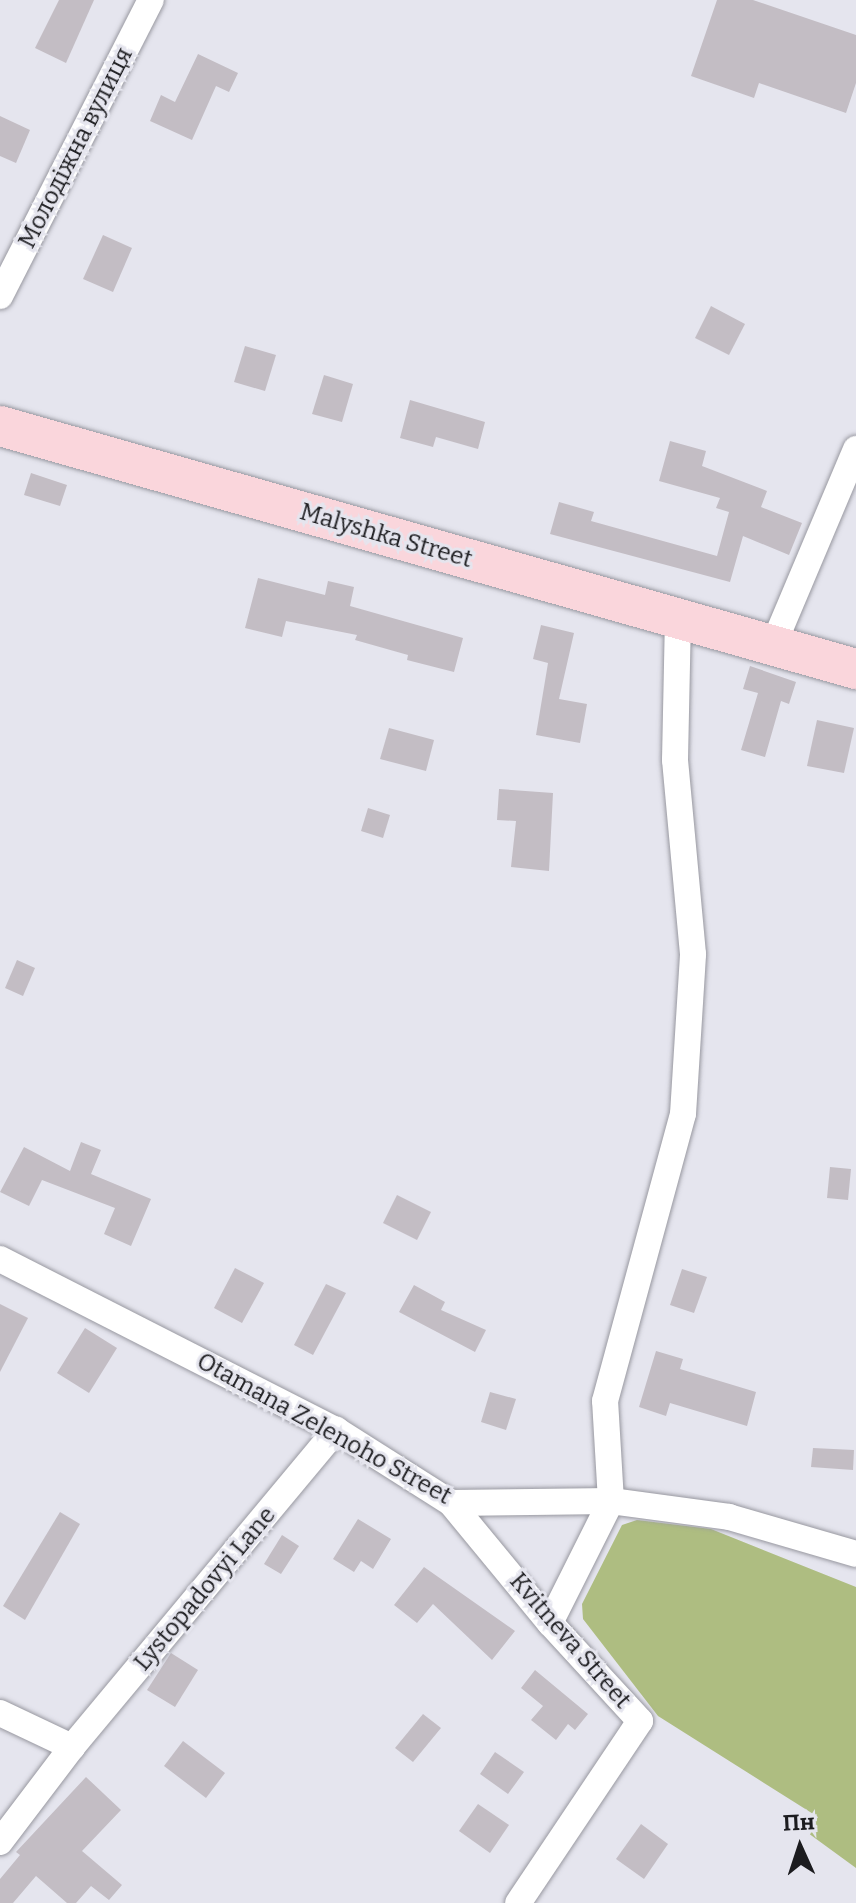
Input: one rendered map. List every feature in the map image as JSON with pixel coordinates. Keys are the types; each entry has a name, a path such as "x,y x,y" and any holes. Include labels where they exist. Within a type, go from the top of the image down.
{"main road":[{"name":"Malyshka Street","path":"0,426 772,648 856,669"}],"street":[{"name":"Молодіжна вулиця","path":"0,296 151,0"},
{"path":"772,648 856,449"},
{"path":"550,1623 611,1501 605,1401 683,1114 693,954 675,760 678,620"},
{"name":"Otamana Zelenoho Street","path":"0,1259 336,1430 451,1503 611,1501 729,1517 856,1554"},
{"name":"Lystopadovyi Lane","path":"0,1842 72,1747 336,1430"},
{"name":"Kvitneva Street","path":"451,1503 550,1623 640,1721 518,1903"},
{"path":"0,1713 72,1747"}],"green space":[{"path":"637,1520 711,1529 856,1587 856,1868 808,1833 818,1817 658,1716 583,1619 582,1604 622,1525"}],"building":[{"path":"59,0 94,0 66,63 35,48"},
{"path":"717,0 753,0 856,35 856,83 846,113 759,83 754,98 691,76"},
{"path":"198,54 238,73 229,92 216,86 192,140 150,121 161,95 175,102"},
{"path":"0,116 30,130 16,163 0,156"},
{"path":"103,235 132,248 113,292 83,279"},
{"path":"711,306 745,324 729,355 695,338"},
{"path":"245,346 276,355 265,391 234,382"},
{"path":"324,375 353,384 342,422 312,414"},
{"path":"410,400 485,422 478,449 436,437 433,447 400,438"},
{"path":"670,441 706,451 702,466 767,491 761,507 802,523 789,555 743,536 730,582 550,534 559,502 594,512 591,521 717,556 729,512 716,508 720,498 659,481"},
{"path":"31,473 67,485 60,506 24,495"},
{"path":"258,578 325,595 328,581 354,587 350,606 463,638 454,672 407,660 408,655 355,640 357,635 286,621 282,637 245,628"},
{"path":"541,625 574,633 559,699 587,704 580,743 536,735 548,663 533,659"},
{"path":"750,666 796,682 789,704 781,701 765,757 741,750 758,693 743,689"},
{"path":"817,720 854,728 844,773 807,766"},
{"path":"389,728 434,740 426,771 380,759"},
{"path":"499,789 553,793 549,871 511,867 516,821 497,820"},
{"path":"368,808 390,815 383,838 361,831"},
{"path":"17,960 35,968 23,996 5,988"},
{"path":"81,1142 101,1150 91,1174 151,1199 131,1246 104,1234 115,1208 42,1180 29,1206 0,1192 24,1147 70,1171"},
{"path":"830,1167 851,1169 848,1200 827,1198"},
{"path":"397,1195 431,1212 417,1240 383,1223"},
{"path":"235,1268 264,1283 242,1323 214,1308"},
{"path":"682,1269 707,1277 694,1313 670,1305"},
{"path":"326,1284 346,1293 313,1355 294,1345"},
{"path":"414,1285 445,1302 441,1310 486,1330 475,1352 399,1312"},
{"path":"0,1304 28,1318 0,1372"},
{"path":"85,1328 117,1348 89,1393 57,1373"},
{"path":"656,1351 683,1359 680,1369 756,1392 747,1426 670,1403 666,1416 639,1407"},
{"path":"490,1392 516,1399 506,1430 481,1422"},
{"path":"813,1448 854,1450 853,1470 811,1467"},
{"path":"60,1512 80,1524 25,1620 3,1606"},
{"path":"358,1519 391,1539 373,1569 361,1561 354,1572 333,1559"},
{"path":"282,1535 299,1546 281,1574 264,1564"},
{"path":"424,1567 515,1631 492,1660 433,1604 417,1623 394,1605"},
{"path":"171,1653 198,1670 175,1707 147,1690"},
{"path":"535,1670 588,1714 575,1730 568,1724 556,1740 531,1720 543,1706 521,1688"},
{"path":"423,1714 441,1728 413,1762 395,1748"},
{"path":"183,1741 225,1773 206,1798 164,1766"},
{"path":"495,1752 524,1772 508,1794 480,1774"},
{"path":"86,1777 121,1810 82,1851 122,1885 109,1900 91,1886 76,1903 67,1903 36,1876 13,1903 0,1903 0,1879 20,1855 16,1852"},
{"path":"478,1804 509,1825 490,1853 459,1831"},
{"path":"641,1824 668,1844 644,1879 616,1859"}]}
